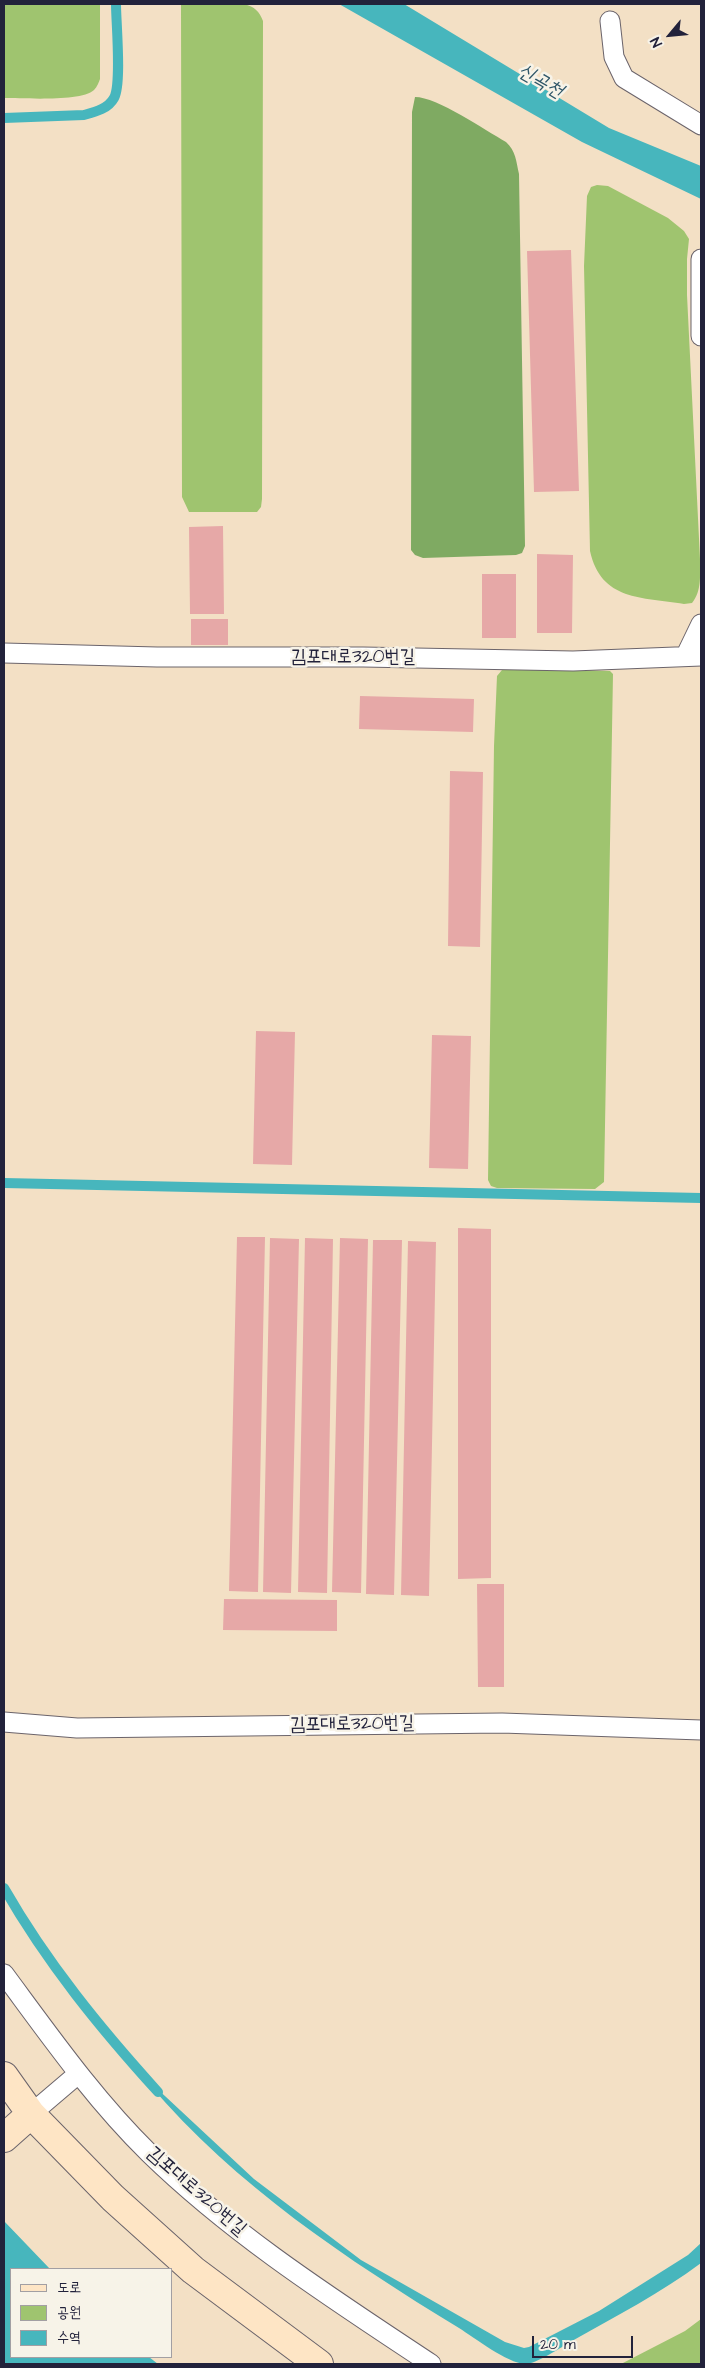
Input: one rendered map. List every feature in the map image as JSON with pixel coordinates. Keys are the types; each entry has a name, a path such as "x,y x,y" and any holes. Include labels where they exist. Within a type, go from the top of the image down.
{"street":[{"path":"4,2076 31,2114 113,2198 193,2270 319,2364"},
{"path":"4,2138 31,2114"}],"lane":[{"path":"610,21 614,56 624,78 701,125"},
{"path":"701,259 701,336"},
{"path":"694,656 701,624"},
{"name":"김포대로320번길","path":"4,653 157,657 363,657 573,661 694,656"},
{"name":"김포대로320번길","path":"4,1722 77,1728 502,1723 701,1730"},
{"name":"김포대로320번길","path":"4,1974 78,2074 149,2152 238,2231 339,2303 431,2364"},
{"path":"31,2114 78,2074"}],"green space":[{"path":"4,4 100,4 100,79 94,90 87,94 65,98 4,98"},
{"path":"181,4 244,4 256,10 263,21 262,499 261,507 257,512 189,512 182,497"},
{"path":"415,97 436,102 506,142 514,153 519,174 525,546 522,553 516,555 423,558 415,555 411,550 412,112"},
{"path":"597,185 608,186 668,218 684,231 689,239 687,295 700,559 699,588 692,603 684,604 625,594 603,579 595,567 590,551 584,266 587,196 591,187"},
{"path":"502,670 610,671 613,674 604,1182 595,1189 497,1188 491,1186 488,1180 494,746 497,676"},
{"path":"701,2319 701,2364 621,2364 685,2331"}],"water":[{"path":"339,4 404,4 609,128 701,166 701,199 582,142"},
{"path":"151,2083 254,2179 361,2260 505,2342 524,2348 529,2347 599,2311 688,2255 701,2243 701,2263 654,2294 549,2355 530,2363 518,2363 491,2349 375,2275 294,2218 218,2155 183,2121 149,2084"},
{"path":"4,2221 49,2268 10,2268 10,2358 150,2358 158,2364 4,2364"}],"building":[{"path":"571,250 579,491 534,492 527,251"},
{"path":"223,526 224,614 190,614 189,527"},
{"path":"537,554 573,555 572,633 537,633"},
{"path":"482,574 516,574 516,638 482,638"},
{"path":"191,619 228,619 228,645 191,645"},
{"path":"360,696 474,699 473,732 359,729"},
{"path":"450,771 483,772 480,947 448,946"},
{"path":"256,1031 295,1032 292,1165 253,1164"},
{"path":"432,1035 471,1036 468,1169 429,1168"},
{"path":"458,1228 491,1229 491,1578 458,1579"},
{"path":"237,1237 265,1237 258,1592 229,1591"},
{"path":"270,1238 299,1239 291,1593 263,1592"},
{"path":"305,1238 333,1239 327,1593 298,1592"},
{"path":"340,1238 368,1239 361,1593 332,1592"},
{"path":"373,1240 402,1240 394,1595 366,1594"},
{"path":"408,1241 436,1242 429,1596 401,1595"},
{"path":"477,1584 504,1584 504,1687 478,1687"},
{"path":"224,1599 337,1600 337,1631 223,1630"}],"waterway":[{"path":"4,118 84,115 101,110 111,102 114,98 118,80 116,4"},
{"path":"4,1183 701,1198"},
{"path":"4,1888 56,1969 95,2019 158,2092"}],"water label":[{"name":"신곡천","path":"540,82"}]}
